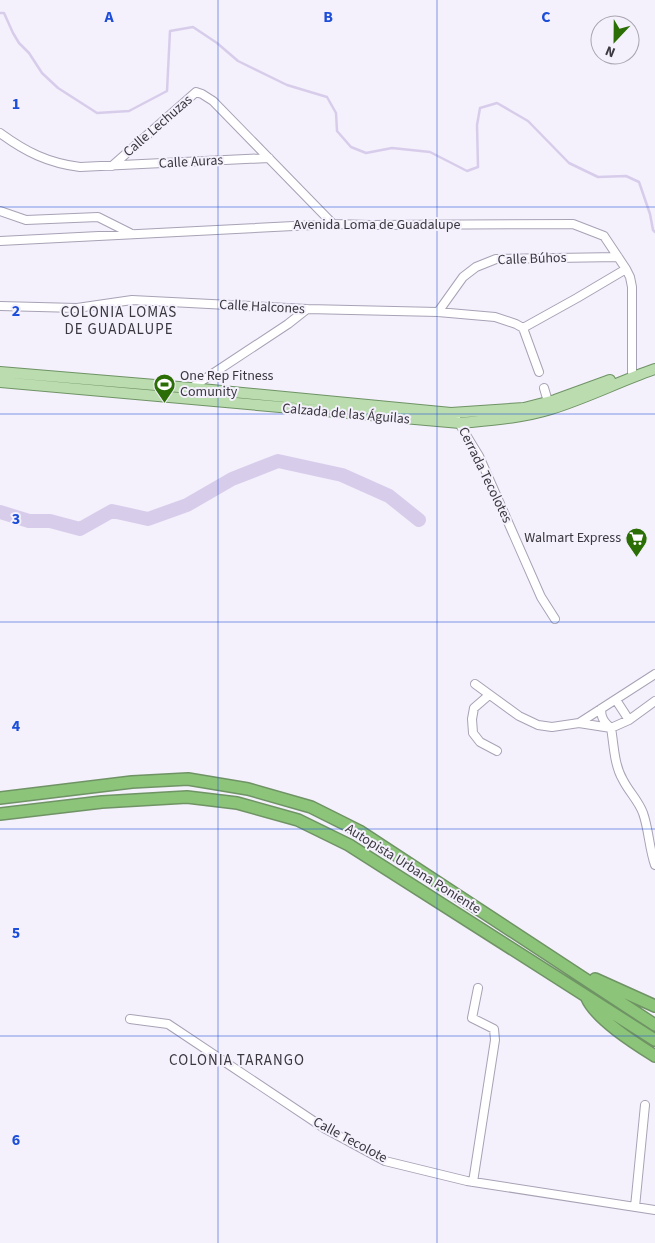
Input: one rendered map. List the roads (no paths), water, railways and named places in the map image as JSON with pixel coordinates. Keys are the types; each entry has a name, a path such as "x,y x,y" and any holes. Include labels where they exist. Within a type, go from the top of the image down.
{"highway":[{"name":"Autopista Urbana Poniente","path":"0,798 132,782 188,779 248,789 302,804 360,832 549,956"},
{"name":"Autopista Urbana Poniente","path":"0,814 102,802 187,797 237,803 298,820 349,844 655,1040"},
{"path":"549,956 655,1006"},
{"path":"549,956 655,1025"},
{"path":"587,996 593,1009 599,1015 625,1036 655,1056"}],"main road":[{"name":"Calzada de las Águilas","path":"0,382 460,423 505,418 594,394 655,364"},
{"name":"Calzada de las Águilas","path":"632,374 655,369"},
{"name":"Calzada de las Águilas","path":"0,372 451,413 549,406"}],"street":[{"name":"Calle Lechuzas","path":"0,133 33,155 59,164 80,167 112,166 196,92 213,101 332,224"},
{"name":"Calle Auras","path":"112,166 269,158"},
{"path":"0,211 26,220 98,217 131,233"},
{"name":"Avenida Loma de Guadalupe","path":"0,241 332,224 573,224 604,236 630,277 632,287 632,374"},
{"name":"Calle Búhos","path":"438,312 463,277 476,267 496,259 618,257"},
{"path":"539,372 523,328 626,268"},
{"name":"Calle Halcones","path":"0,306 77,308 132,300 307,309 438,312 495,317 523,328"},
{"path":"182,398 191,388 288,324 307,309"},
{"path":"544,388 549,406"},
{"name":"Cerrada Tecolotes","path":"451,413 460,423 479,456 542,597 555,619"},
{"path":"579,723 655,674"},
{"path":"475,684 518,716 538,725 552,727 579,723 611,728 629,720 655,701"},
{"path":"490,695 474,708 472,719 473,733 480,742 497,751"},
{"path":"616,700 629,720"},
{"path":"600,709 605,723 611,728 617,765 623,781 640,803 655,865"},
{"path":"473,1182 496,1040 494,1029 472,1018 478,988"},
{"name":"Calle Tecolote","path":"130,1019 168,1024 324,1128 385,1160 473,1182 655,1210"},
{"path":"635,1207 645,1105"}],"waterway":[{"path":"0,13 4,13 19,43 29,53 42,73 58,88 97,113 129,111 167,91 170,31 193,27 217,43 238,61 287,85 327,97 336,113 337,131 351,147 366,153 392,148 430,152 467,171 478,167 477,125 480,108 497,103 528,121 569,163 598,177 626,176 639,182 655,232"},
{"path":"0,512 29,521 50,521 80,529 112,511 148,519 187,505 232,479 278,461 342,475 389,496 419,520"}],"place":[{"name":"One Rep Fitness Comunity","path":"164,403"},
{"name":"Walmart Express","path":"637,557"}],"district":[{"name":"COLONIA LOMAS DE GUADALUPE","path":"119,320"},
{"name":"COLONIA TARANGO","path":"237,1060"}]}
